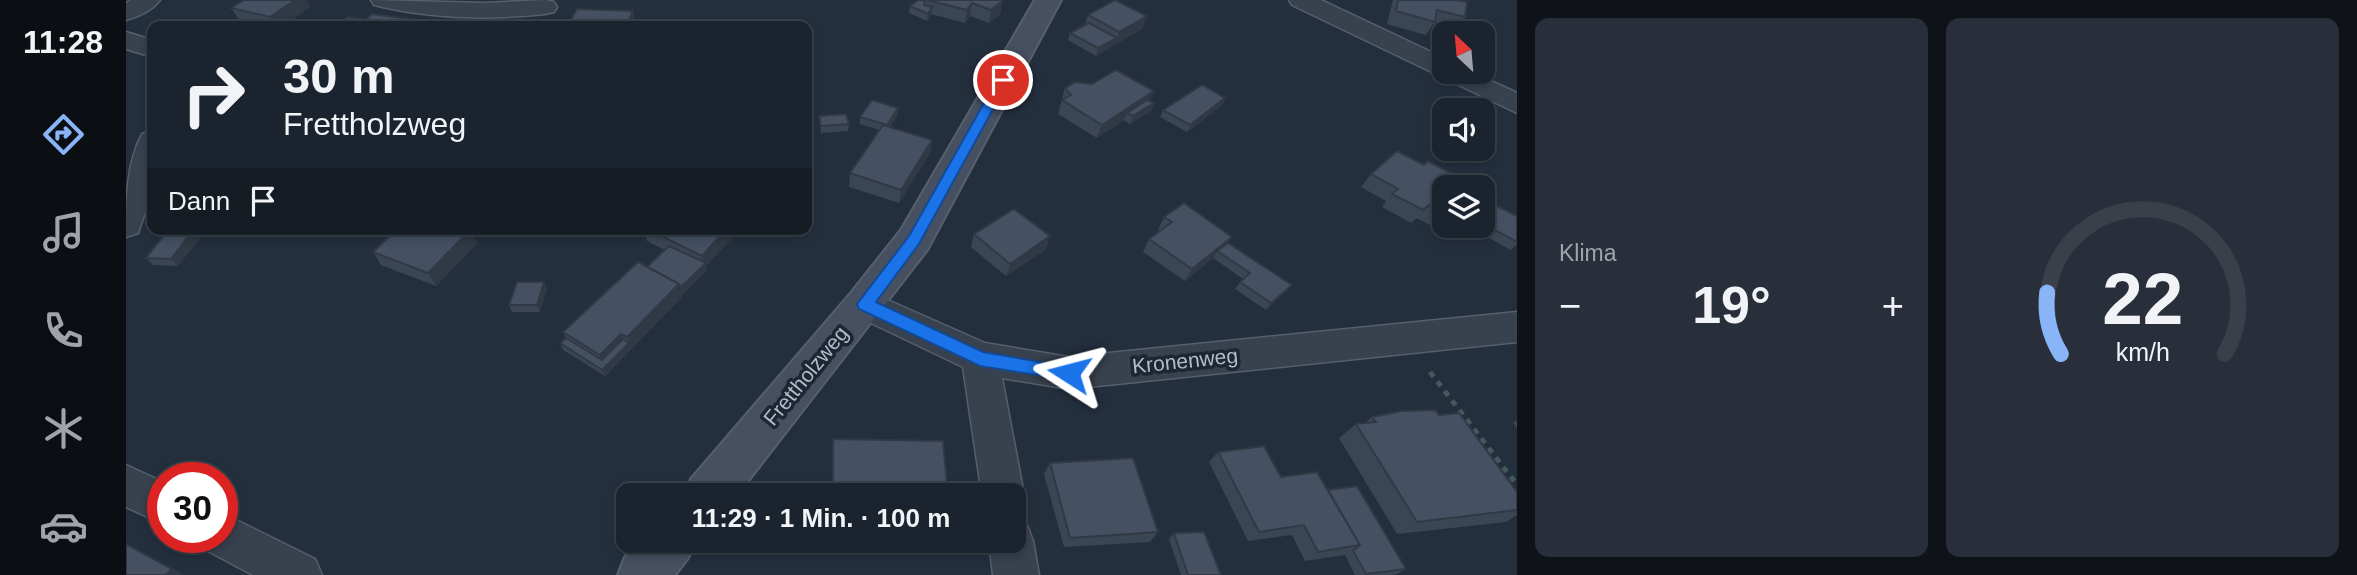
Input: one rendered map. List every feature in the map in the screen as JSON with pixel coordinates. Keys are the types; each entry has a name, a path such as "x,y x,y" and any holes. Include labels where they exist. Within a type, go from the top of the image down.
{"street":[{"path":"126,13 148,0"},
{"path":"383,0 420,8 502,12 545,7"},
{"name":"Frettholzweg","path":"718,483 914,240 1048,0"},
{"path":"1301,0 1432,62"},
{"path":"126,40 147,47"},
{"path":"1476,84 1517,104"},
{"path":"126,225 147,157"},
{"name":"Kronenweg","path":"865,304 980,358 1069,373 1517,327"},
{"path":"980,358 1001,483"},
{"path":"126,485 147,496"},
{"path":"238,543 299,575"},
{"path":"643,575 661,553"},
{"path":"1013,553 1016,575"}],"path":[{"path":"1404,339 1517,485"}],"building":[{"path":"244,0 295,0 270,17 231,8"},
{"path":"918,0 925,0 924,5 932,7 928,14 910,6"},
{"path":"927,0 1002,1 991,10 972,3 967,10"},
{"path":"1115,0 1147,16 1119,32 1088,15"},
{"path":"1398,0 1467,2 1465,17 1437,10 1435,21 1396,11"},
{"path":"577,9 633,11 628,21 570,21"},
{"path":"372,14 410,19 408,21 364,21"},
{"path":"348,17 366,20 365,21 344,21"},
{"path":"1089,23 1117,38 1098,48 1070,33"},
{"path":"1116,70 1154,91 1102,125 1062,100 1071,95 1065,88 1075,82 1092,84"},
{"path":"1202,85 1225,98 1190,125 1163,110"},
{"path":"872,100 898,108 887,125 860,117"},
{"path":"1147,100 1154,103 1133,116 1127,113"},
{"path":"846,114 849,124 821,126 819,116"},
{"path":"883,125 932,140 901,190 850,173"},
{"path":"1397,151 1424,165 1428,161 1454,175 1432,175 1432,207 1429,205 1423,210 1392,194 1398,189 1371,174"},
{"path":"1184,203 1232,237 1192,269 1149,239 1172,222 1164,217"},
{"path":"1495,205 1517,216 1517,242 1495,230"},
{"path":"1014,209 1050,236 1010,264 974,234"},
{"path":"164,235 189,235 171,259 146,258"},
{"path":"391,235 465,235 428,273 373,252"},
{"path":"659,235 721,235 702,256"},
{"path":"1228,243 1292,285 1271,303 1240,282 1250,273 1217,251"},
{"path":"669,246 706,263 680,288 679,284 647,267"},
{"path":"638,262 679,284 627,337 621,334 600,355 563,332"},
{"path":"517,282 544,282 537,305 509,305"},
{"path":"566,338 602,360 623,339 629,343 602,370 560,343"},
{"path":"1435,410 1439,415 1459,413 1517,492 1517,510 1417,522 1356,424 1376,422 1372,417 1402,411"},
{"path":"833,439 943,441 947,483 833,483"},
{"path":"1264,446 1281,477 1317,472 1360,545 1318,552 1304,525 1259,532 1218,452"},
{"path":"1133,458 1158,532 1070,538 1050,463"},
{"path":"1357,486 1406,569 1366,574 1353,551 1360,545 1328,490"},
{"path":"1204,532 1221,575 1188,575 1174,533"},
{"path":"126,544 172,569 166,575 126,575"}],"route":[{"path":"1003,80 914,240 865,304 980,358 1069,373"}]}
